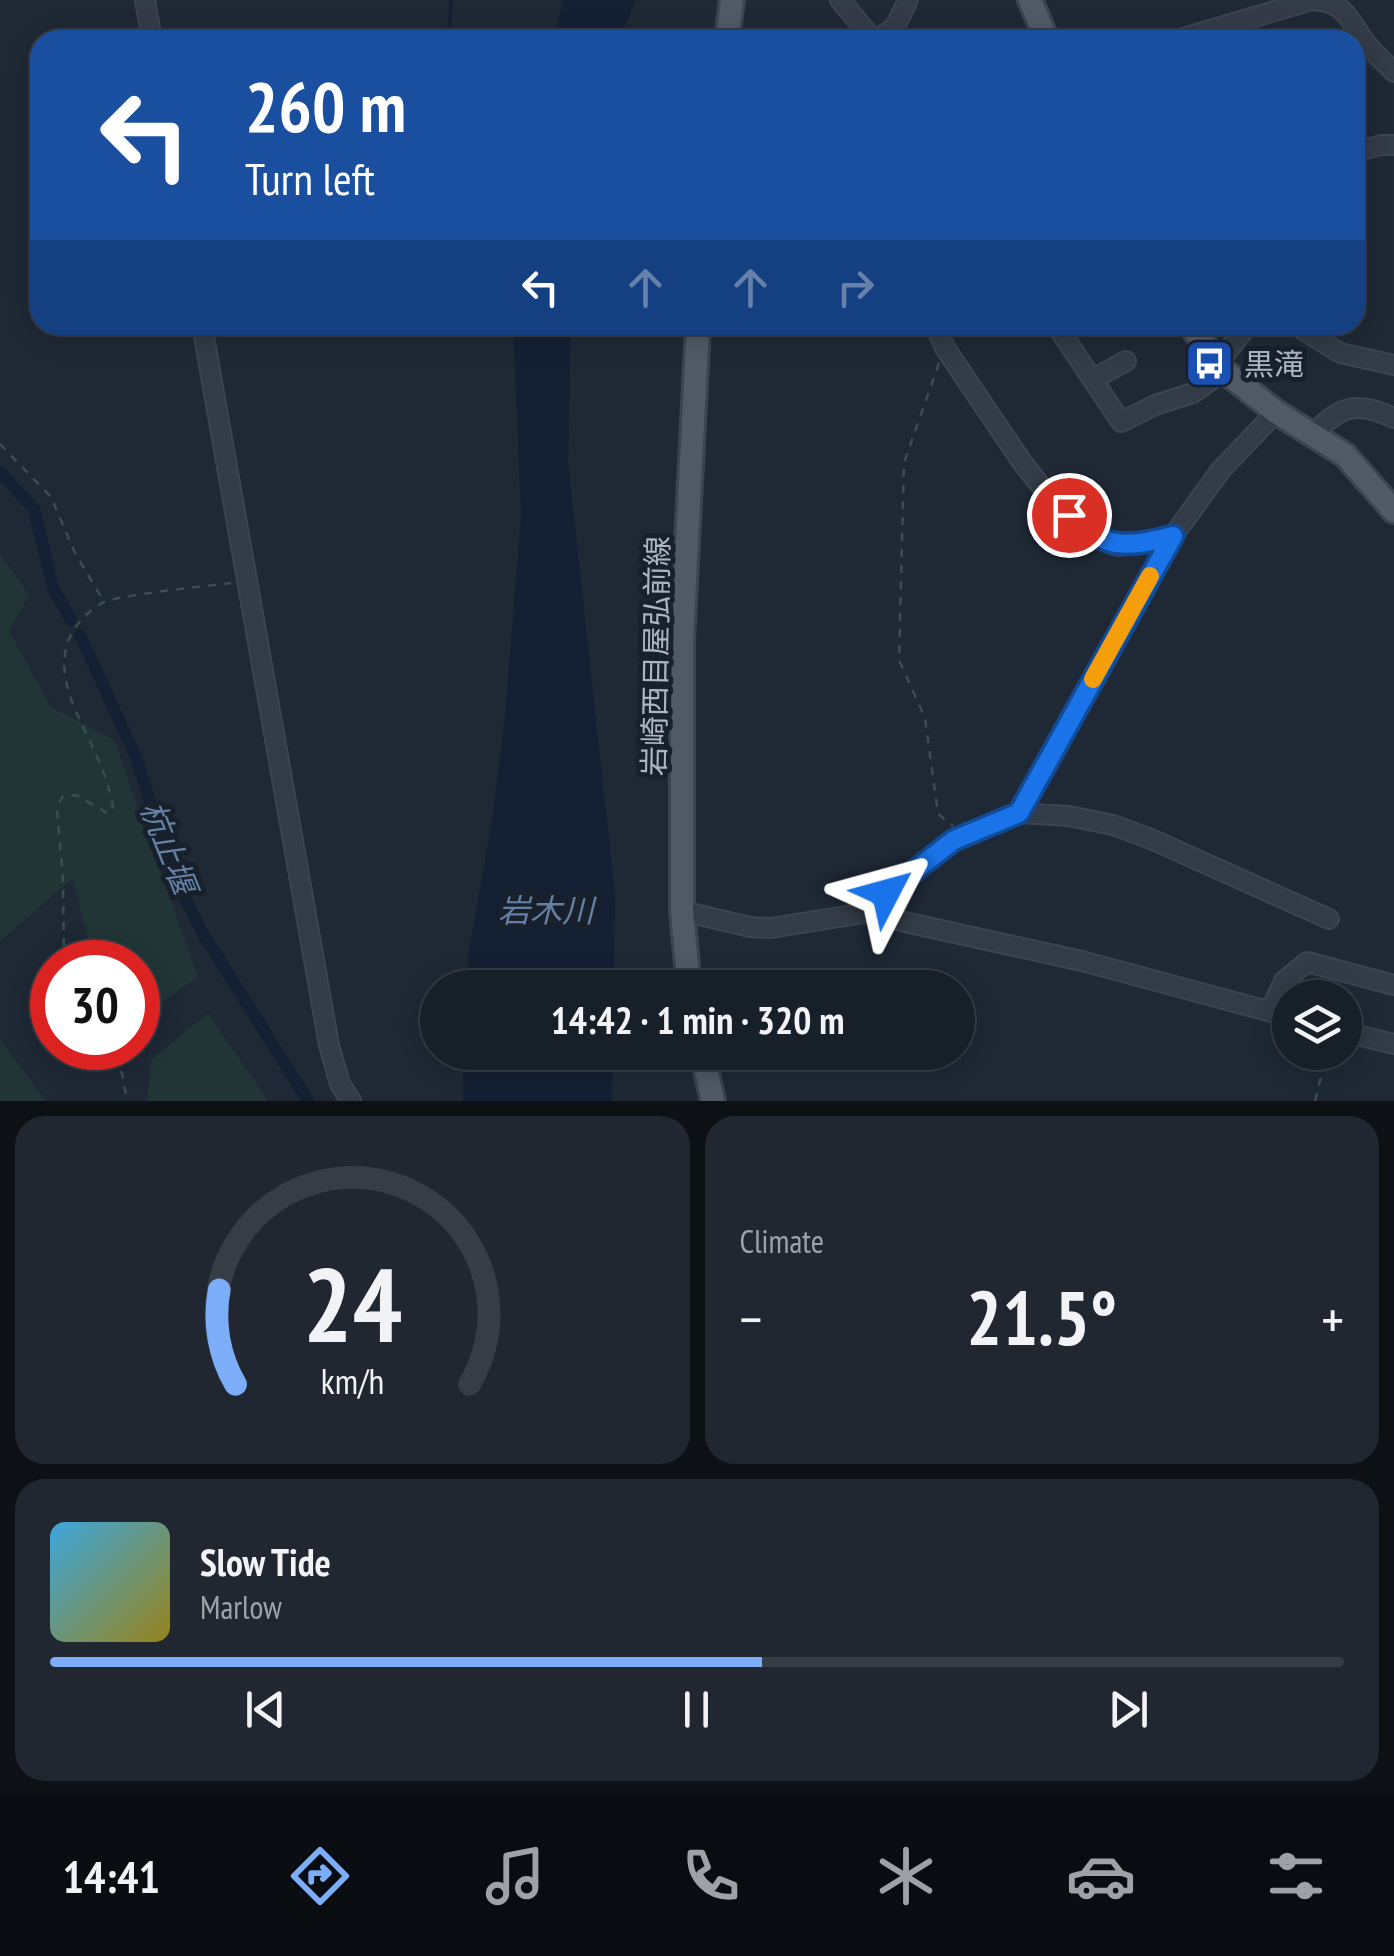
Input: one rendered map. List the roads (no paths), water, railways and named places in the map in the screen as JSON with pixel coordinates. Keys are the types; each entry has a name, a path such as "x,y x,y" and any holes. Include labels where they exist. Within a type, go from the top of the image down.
{"main road":[{"path":"728,30 732,0"},
{"path":"1030,0 1043,30"},
{"name":"岩崎西目屋弘前線","path":"687,970 682,911 682,642 697,335"},
{"path":"1197,335 1221,367 1276,412 1345,454 1394,511"},
{"path":"706,1070 713,1101"}],"street":[{"path":"145,0 150,30"},
{"path":"840,0 865,30"},
{"path":"888,30 895,26 908,0"},
{"path":"1210,30 1312,0 1331,1 1350,16 1358,30"},
{"path":"1365,42 1394,72"},
{"path":"1365,149 1381,144 1394,146"},
{"path":"204,335 329,1045 340,1084 351,1101"},
{"path":"939,335 1022,462 1048,495 1090,536 1118,546 1173,536"},
{"path":"1063,335 1121,422 1155,405 1193,393 1221,367 1242,335"},
{"path":"1312,335 1340,352 1394,365"},
{"path":"1093,379 1126,361"},
{"path":"1314,433 1336,411 1370,406 1394,418"},
{"path":"1019,813 1173,536 1220,471 1276,412"},
{"path":"864,913 909,873 964,836 1019,813 1069,816 1112,825 1329,919"},
{"path":"682,911 750,928 864,913 1082,962 1270,1012 1284,981 1307,962 1394,985"},
{"path":"1362,1036 1394,1044"}],"water":[{"path":"564,0 636,0 623,30 555,30"},
{"name":"岩木川","path":"513,335 571,335 568,462 615,895 614,970 468,970 505,715 521,516"},
{"path":"464,1070 613,1070 612,1101 463,1101"}],"waterway":[{"path":"450,30 451,0"},
{"name":"杭止堰","path":"0,472 34,509 53,588 71,620"},
{"name":"杭止堰","path":"80,635 136,757 173,874 202,932 308,1101"}],"place":[{"name":"黒滝","path":"1209,363"}]}
